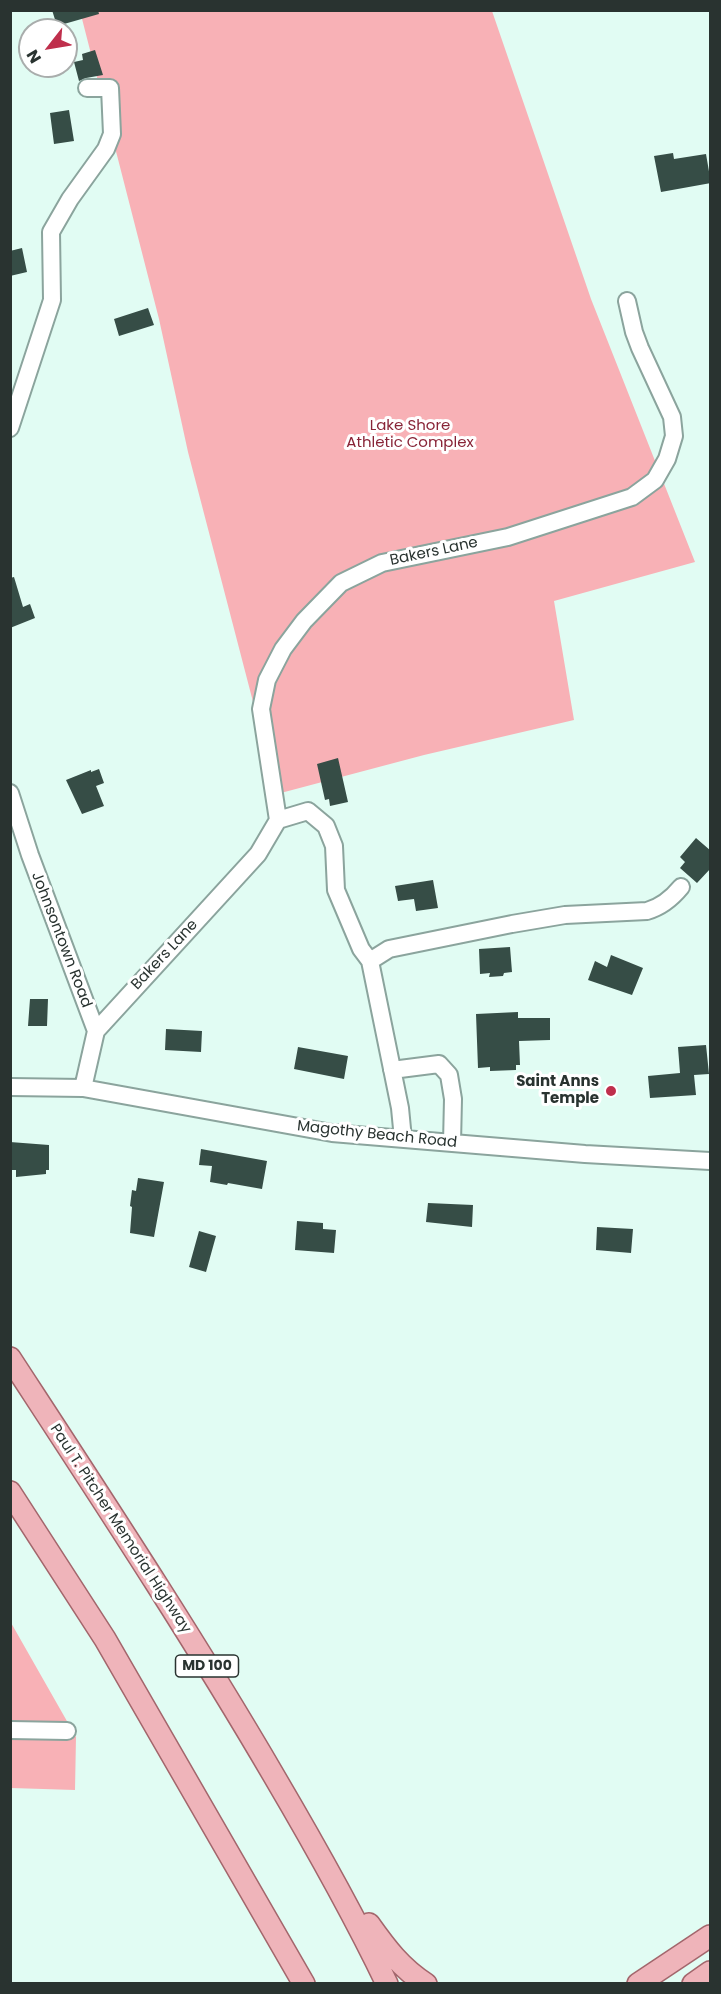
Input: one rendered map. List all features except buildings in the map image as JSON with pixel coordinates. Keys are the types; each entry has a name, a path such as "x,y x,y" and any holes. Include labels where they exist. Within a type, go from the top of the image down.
{"main road":[{"name":"Paul T. Pitcher Memorial Highway","path":"10,1358 163,1594 236,1712 307,1832 387,1983"},
{"path":"10,1492 105,1639 304,1983"},
{"path":"307,1832 384,1946 409,1973 426,1983"},
{"path":"246,1882 291,1983"},
{"path":"638,1983 711,1936"},
{"path":"693,1983 711,1972"}],"street":[{"path":"10,428 52,300 51,232 70,199 106,149 112,134 110,88 87,88"},
{"name":"Bakers Lane","path":"96,1031 258,854 278,819 261,709 267,680 283,650 304,621 341,584 382,563 508,537 632,497 655,480 667,459 674,436 672,417 640,348 627,301"},
{"name":"Johnsontown Road","path":"10,793 30,855 96,1031"},
{"path":"278,819 308,811 326,826 334,846 336,890 361,949 370,961 400,1108 403,1139"},
{"path":"370,961 389,949 512,924 565,915 657,909 674,896 681,887"},
{"path":"83,1088 96,1031"},
{"path":"392,1070 439,1064 449,1075 453,1099 452,1143"},
{"name":"Magothy Beach Road","path":"10,1087 83,1088 332,1133 585,1154 711,1161"},
{"path":"10,1730 67,1731"}],"green space":[{"name":"Lake Shore Athletic Complex","path":"80,11 492,11 591,299 695,562 554,601 574,720 424,755 277,794 188,452 159,319"},
{"path":"10,1621 76,1737 75,1790 11,1788"}],"place":[{"name":"Saint Anns Temple","path":"611,1091"}]}
